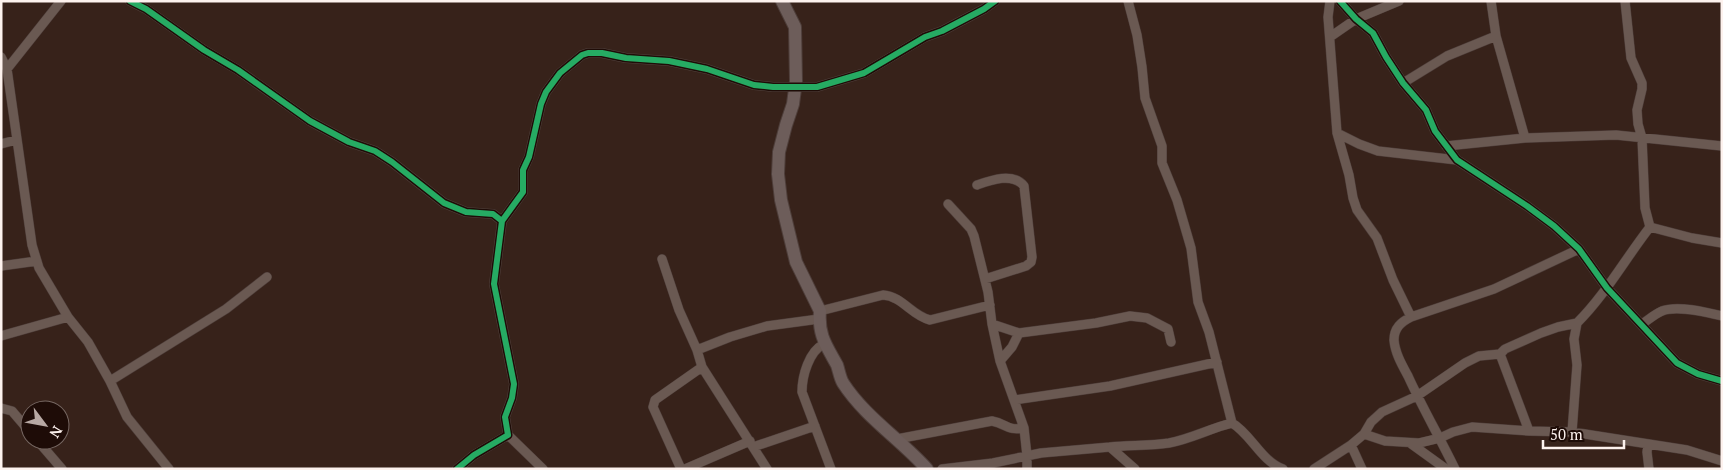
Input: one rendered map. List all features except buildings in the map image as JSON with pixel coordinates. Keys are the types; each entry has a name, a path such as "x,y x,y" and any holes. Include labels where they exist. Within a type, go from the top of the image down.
{"street":[{"path":"61,1 7,69 5,87 26,193 32,245 39,268 68,317 88,342 110,381 127,417 169,469"},
{"path":"130,1 146,9 310,121 342,138 384,156 444,203 466,212 493,214 502,221"},
{"path":"782,1 795,27 796,88 781,144 778,174 796,262 819,315 824,344 838,367 842,381 872,418 897,439 927,469"},
{"path":"543,469 508,435 505,417 512,398 514,384 494,284 502,221 523,192 523,170 529,157 541,104 546,92 560,73 588,53 602,53 626,58 669,61 707,69 754,85 796,88 823,86 864,73 925,37 942,31 984,9 995,1"},
{"path":"1128,1 1137,35 1145,98 1162,146 1162,163 1177,200 1191,248 1198,302 1217,362 1232,423"},
{"path":"1330,1 1328,17 1337,133 1357,210 1377,238 1393,280 1411,317"},
{"path":"1340,1 1356,19 1373,33 1403,83 1426,110 1435,131 1457,160 1527,206 1554,226 1579,249 1607,288 1677,363 1698,374 1720,382"},
{"path":"1330,38 1356,19 1399,1"},
{"path":"1491,1 1496,36 1525,138"},
{"path":"1625,1 1631,58 1642,83 1637,110 1642,138 1643,194 1650,227"},
{"path":"1403,83 1447,56 1496,36"},
{"path":"1,57 7,69"},
{"path":"1337,133 1378,151 1457,160"},
{"path":"1446,146 1525,138 1616,135 1722,146"},
{"path":"1,144 16,140"},
{"path":"977,185 1002,178 1020,180 1024,186 1032,256 1031,262 1026,266 985,278"},
{"path":"948,204 971,229 974,236 985,278 1000,361 1024,428 1027,456 1026,469"},
{"path":"1650,227 1692,238 1722,243"},
{"path":"1314,469 1351,445 1364,434 1382,412 1417,396 1465,363 1479,356 1500,354 1505,349 1541,333 1577,323 1597,303 1630,253 1650,227"},
{"path":"1455,469 1396,352 1394,340 1397,326 1411,317 1494,289 1579,249"},
{"path":"662,259 679,310 697,350 702,367 767,469"},
{"path":"1,266 37,261"},
{"path":"110,381 226,309 266,277"},
{"path":"697,350 730,337 767,326 819,315 882,296 898,300 921,318 930,320 990,305"},
{"path":"1642,324 1662,311 1673,308 1722,316"},
{"path":"992,324 1020,332 1096,323 1135,316 1147,318 1168,328 1171,342"},
{"path":"1,336 68,317"},
{"path":"1572,432 1578,365 1574,339 1577,323"},
{"path":"1000,361 1012,347 1020,332"},
{"path":"824,344 814,352 802,382 802,392 831,469"},
{"path":"1500,354 1529,431"},
{"path":"1014,400 1110,386 1217,362"},
{"path":"702,367 655,400 653,407 683,469 752,444 815,426"},
{"path":"1,408 12,411 20,420"},
{"path":"897,439 992,421 999,422 1009,429 1024,428"},
{"path":"942,469 1110,446 1169,443 1232,423 1241,428 1253,444 1279,468"},
{"path":"1364,434 1385,441 1419,443 1472,427 1572,432 1687,450 1722,461"},
{"path":"457,469 508,435"},
{"path":"1410,443 1446,469"},
{"path":"1648,444 1649,469"},
{"path":"1351,445 1362,469"},
{"path":"1110,446 1135,469"},
{"path":"46,450 62,469"}],"cycle path":[{"path":"130,1 146,9 204,50 238,70 310,121 349,142 375,151 444,203 466,212 493,214 502,221 494,284 514,384 512,398 505,417 508,435 474,455 457,469"},
{"path":"502,221 523,192 523,170 529,157 541,104 546,92 560,73 582,55 602,53 626,58 669,61 707,69 754,85 817,87 864,73 925,37 942,31 984,9 995,1"},
{"path":"1340,1 1356,19 1373,33 1403,83 1426,110 1435,131 1457,160 1527,206 1554,226 1579,249 1607,288 1677,363 1698,374 1722,381"}]}
